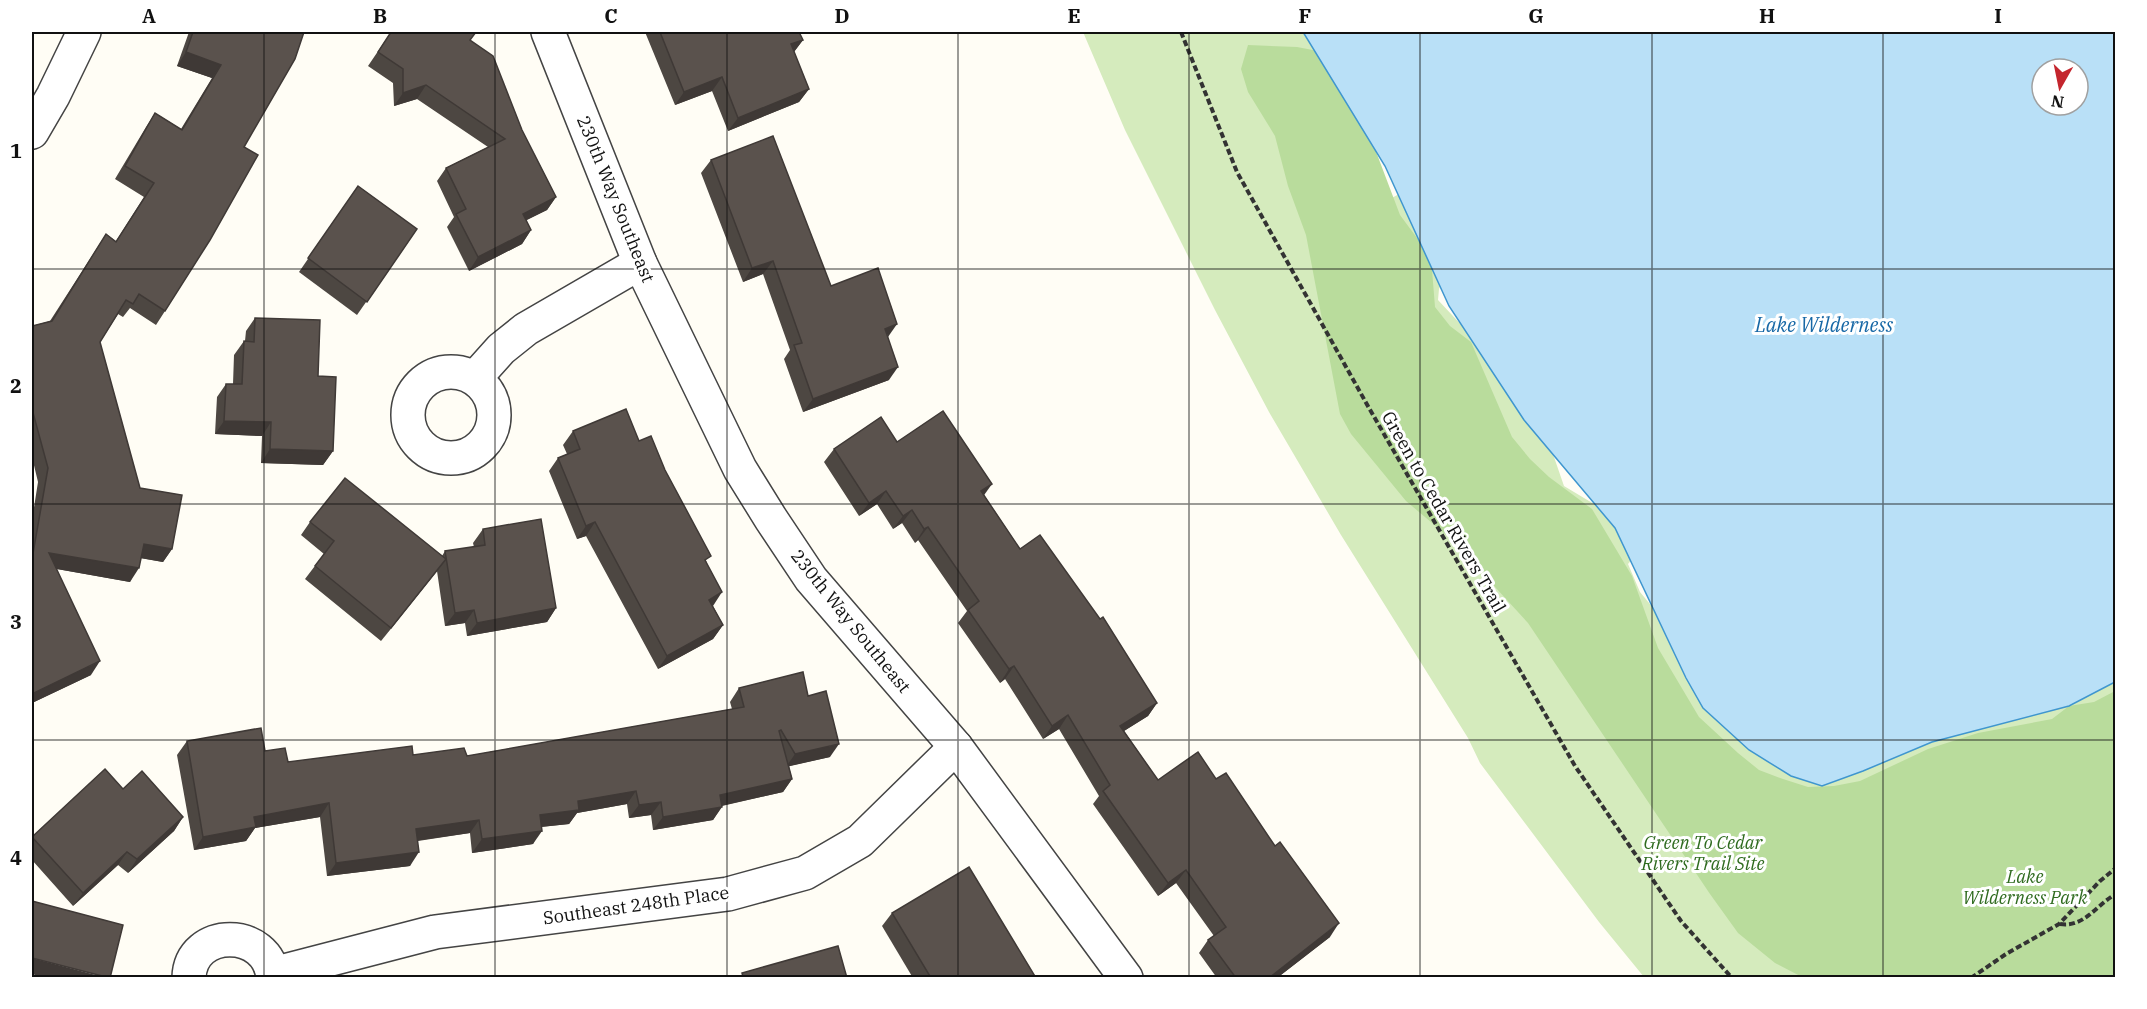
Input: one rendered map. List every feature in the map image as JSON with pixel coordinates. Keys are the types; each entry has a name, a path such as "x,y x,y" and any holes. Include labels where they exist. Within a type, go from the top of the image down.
{"street":[{"path":"32,132 42,91 84,32"},
{"name":"230th Way Southeast","path":"548,32 640,262 740,469 811,579 956,747 1126,978"},
{"path":"475,378 501,349 526,329 640,262"},
{"name":"Southeast 248th Place","path":"189,978 195,956 208,945 223,939 240,939 255,946 267,958 273,976 435,932 728,894 805,873 860,840 956,747"}],"path":[{"name":"Green to Cedar Rivers Trail","path":"1181,32 1237,172 1369,408 1575,766 1681,921 1732,978"},
{"path":"1971,978 2006,954 2059,924 2115,868"},
{"path":"2059,924 2071,926 2115,894"}],"green space":[{"name":"Green To Cedar Rivers Trail Site","path":"1083,32 1328,32 1388,200 1401,193 1444,275 1438,300 1536,405 1564,486 1604,510 1655,533 1628,564 1640,592 1681,642 1854,751 2069,706 2115,682 2115,977 1644,977 1599,922 1480,763 1468,738 1341,535 1269,412 1215,310 1125,130"},
{"name":"Lake Wilderness Park","path":"1248,45 1297,47 1323,52 1372,141 1400,215 1431,257 1435,307 1450,326 1471,342 1512,437 1549,477 1592,509 1632,576 1658,648 1699,717 1759,770 1808,787 1834,786 1860,781 1928,749 1978,733 2052,719 2069,706 2094,702 2115,691 2115,977 1802,977 1775,963 1738,933 1528,623 1451,539 1406,501 1351,434 1340,414 1306,235 1288,186 1275,136 1248,92 1241,69"}],"water":[{"name":"Lake Wilderness","path":"1303,32 2115,32 2115,682 2069,706 1932,742 1822,786 1791,776 1749,750 1703,708 1686,678 1615,528 1524,420 1449,306 1385,166"}],"building":[{"path":"193,32 304,32 295,59 244,147 258,155 210,240 165,311 139,294 133,304 126,300 100,342 140,488 182,495 172,549 144,544 139,568 49,553 100,661 32,694 32,559 48,468 32,409 32,326 52,321 106,234 116,242 154,183 125,166 155,113 182,130 221,65 186,52"},
{"path":"391,32 476,32 470,40 493,56 522,130 556,197 523,214 531,230 478,257 456,214 466,209 446,168 505,139 426,85 403,93 403,69 378,52"},
{"path":"660,32 799,32 803,40 791,44 809,89 738,118 722,77 684,92"},
{"path":"773,136 831,286 878,268 897,324 885,329 898,367 813,399 794,345 802,343 773,261 752,268 711,160"},
{"path":"358,186 417,229 367,302 308,258"},
{"path":"255,318 320,320 318,376 336,377 333,451 270,449 271,422 224,421 226,384 242,384 244,341 254,342"},
{"path":"626,409 639,441 651,436 665,470 711,556 705,560 722,592 709,600 723,625 667,656 595,522 586,526 558,458 580,449 573,431"},
{"path":"943,411 992,484 981,491 1020,549 1040,535 1100,619 1103,617 1157,703 1120,726 1158,780 1198,752 1216,779 1226,773 1275,846 1280,842 1339,923 1269,978 1236,978 1208,940 1226,927 1186,870 1168,883 1103,791 1110,785 1068,715 1052,726 1014,666 1009,669 968,610 979,601 928,527 924,529 912,510 903,516 886,491 869,503 834,449 881,417 897,442"},
{"path":"345,478 446,559 391,628 315,566 334,541 310,522"},
{"path":"541,519 556,608 477,623 474,610 455,613 445,551 485,545 483,529"},
{"path":"803,672 808,696 826,691 839,744 795,754 781,730 779,731 792,779 720,795 722,807 663,817 661,802 639,805 636,791 578,801 579,810 540,815 542,831 482,839 479,820 416,829 419,852 336,863 329,803 254,817 256,827 203,837 187,741 261,728 265,751 285,748 288,762 412,746 413,755 464,748 467,756 744,707 739,688"},
{"path":"105,769 123,789 142,771 183,817 137,859 127,852 83,893 32,837"},
{"path":"969,867 1036,978 931,978 892,913"},
{"path":"32,901 123,925 110,978 32,958"},
{"path":"838,946 847,978 742,978 742,973"}]}
